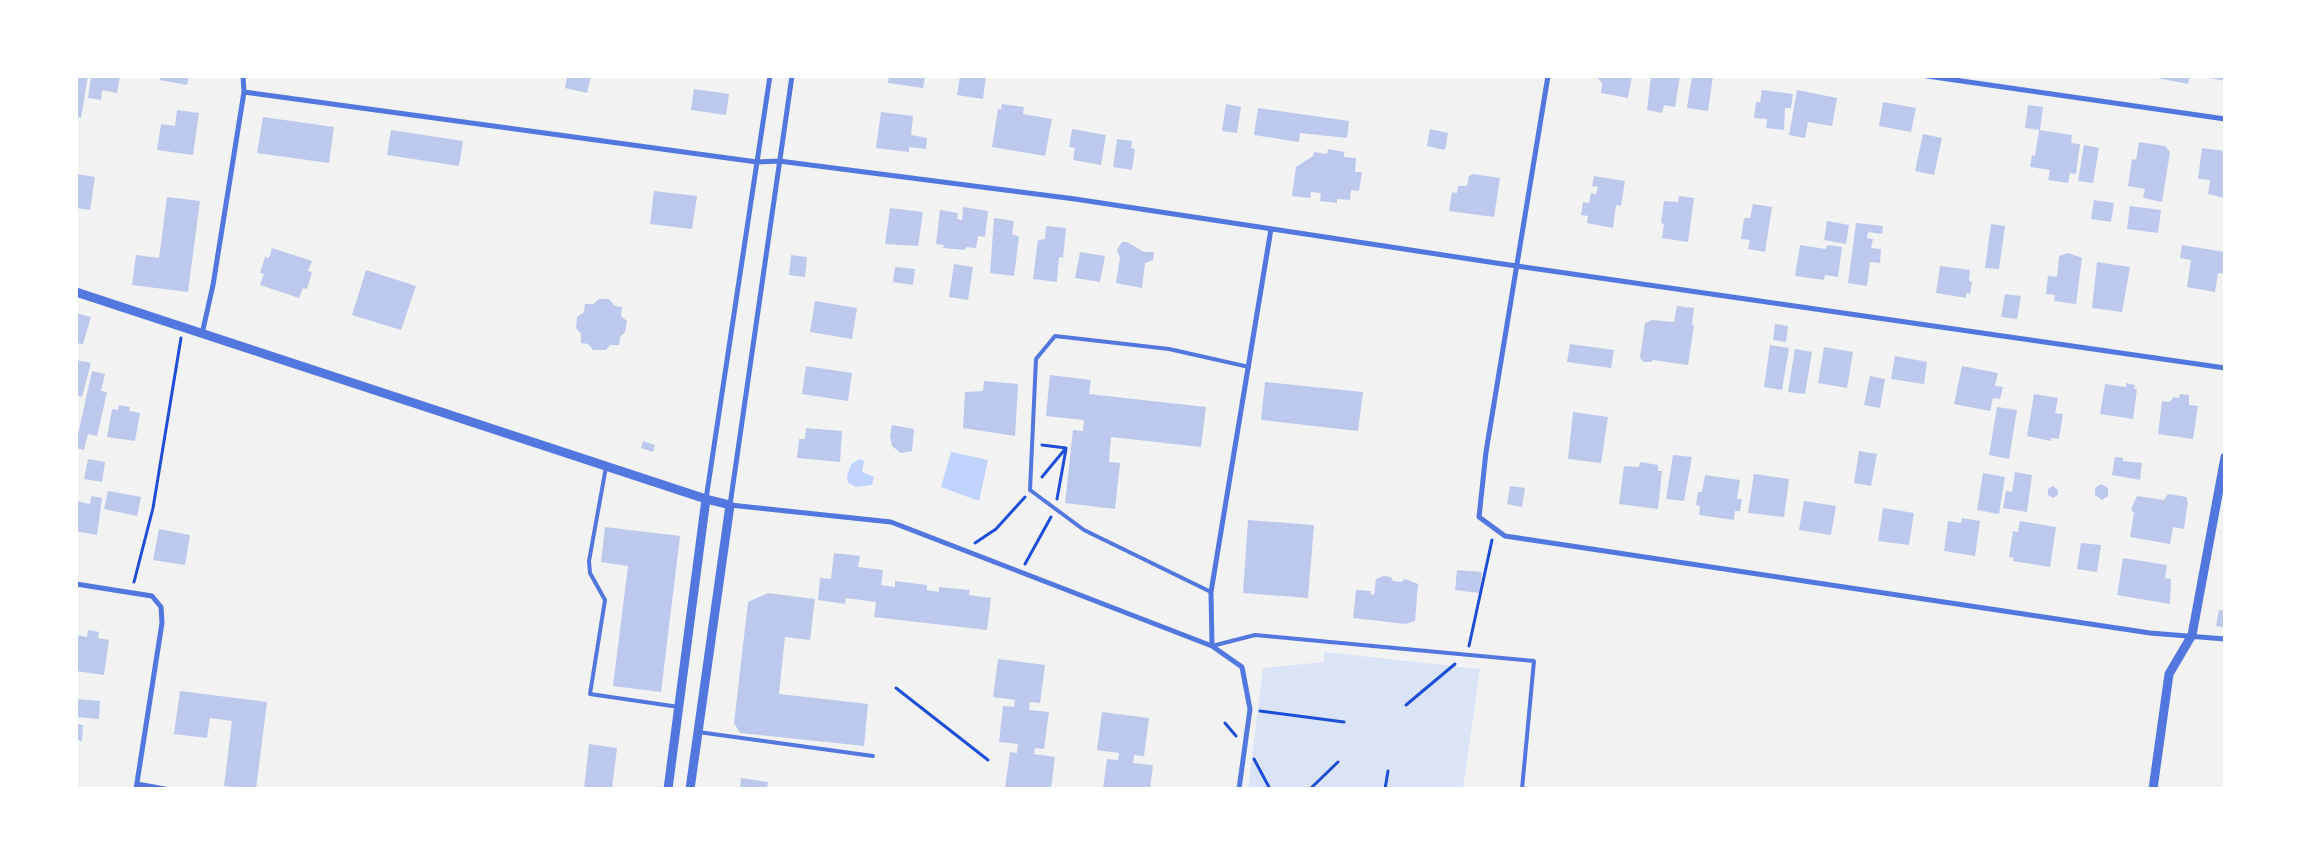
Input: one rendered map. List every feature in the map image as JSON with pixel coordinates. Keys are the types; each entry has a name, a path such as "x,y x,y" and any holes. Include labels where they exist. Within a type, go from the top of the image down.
{"street":[{"path":"202,334 213,285 244,92 243,76"},
{"path":"668,789 706,499 770,76"},
{"path":"690,789 792,76"},
{"path":"1548,76 1486,452 1479,517 1504,536 2150,633 2225,639"},
{"path":"1927,76 2225,119"},
{"path":"244,92 757,162 779,161 1075,199 1516,266 2225,368"},
{"path":"1212,646 1211,592 1271,228"},
{"path":"76,292 706,499 730,505 891,522 1212,646 1242,667 1250,710 1240,789"},
{"path":"2153,789 2169,674 2192,635 2225,457"},
{"path":"76,584 152,596 161,607 162,623 136,786 164,789"}],"lane":[{"path":"1211,592 1084,530 1030,490 1036,359 1055,336 1169,349 1249,368"},
{"path":"606,467 590,561 590,573 605,600 590,694 679,707"},
{"path":"1212,646 1255,636 1534,661 1522,789"},
{"path":"698,732 873,756"}],"path":[{"path":"131,593 153,508 179,344 184,328"},
{"path":"1406,705 1468,654 1495,529"},
{"path":"896,688 988,760"},
{"path":"1250,710 1344,722"},
{"path":"1310,789 1338,762"},
{"path":"1385,789 1388,771"}],"shaded area":[{"path":"1324,652 1480,669 1463,789 1248,789 1263,668 1324,662"}],"water":[{"path":"951,452 988,460 979,501 941,487"},
{"path":"860,459 864,461 862,472 874,477 872,485 856,487 848,483 847,477 851,464"}],"building":[{"path":"76,76 88,76 81,118 76,117"},
{"path":"91,76 120,76 117,93 102,90 101,100 88,98"},
{"path":"161,76 189,76 187,85 160,80"},
{"path":"567,76 591,76 587,93 565,88"},
{"path":"889,76 925,76 923,88 888,83"},
{"path":"960,76 986,76 983,99 957,95"},
{"path":"1599,76 1632,76 1628,98 1601,93 1602,83 1598,79"},
{"path":"1651,76 1680,76 1675,107 1664,105 1662,113 1647,110"},
{"path":"1692,76 1713,76 1708,111 1687,108"},
{"path":"2147,76 2190,76 2188,84"},
{"path":"2225,76 2225,81 2204,77"},
{"path":"694,89 729,94 726,115 691,110"},
{"path":"1762,90 1793,94 1791,108 1785,108 1784,130 1766,128 1767,119 1754,118 1756,102 1760,102"},
{"path":"1797,90 1837,98 1832,126 1808,122 1805,138 1789,135"},
{"path":"1883,102 1916,108 1911,132 1879,126"},
{"path":"1002,104 1024,107 1023,114 1052,119 1045,156 992,147 998,109 1001,110"},
{"path":"1226,104 1241,107 1237,133 1222,131"},
{"path":"2028,105 2043,107 2040,130 2025,128"},
{"path":"1258,108 1349,121 1347,138 1300,133 1299,142 1254,135"},
{"path":"177,110 199,113 193,155 157,150 161,124 175,126"},
{"path":"881,112 913,116 911,135 927,138 926,149 909,147 909,152 876,148"},
{"path":"263,117 334,127 329,163 257,153"},
{"path":"1072,129 1106,135 1101,165 1073,160 1075,148 1069,147"},
{"path":"1430,129 1448,133 1445,150 1427,146"},
{"path":"391,130 463,141 459,166 387,155"},
{"path":"2039,130 2072,135 2071,143 2080,144 2076,174 2070,173 2068,183 2048,180 2050,170 2030,167 2032,155 2035,156"},
{"path":"1923,134 1942,138 1934,175 1915,171"},
{"path":"1117,139 1132,141 1131,148 1135,149 1132,170 1113,167"},
{"path":"2139,142 2165,146 2170,152 2162,202 2143,198 2145,189 2128,186 2132,159 2136,160"},
{"path":"2084,145 2099,148 2093,183 2078,181"},
{"path":"2202,148 2225,151 2225,198 2208,194 2210,180 2198,179"},
{"path":"1328,149 1344,152 1344,157 1356,158 1355,172 1362,172 1359,191 1351,190 1350,200 1337,199 1337,203 1320,201 1321,193 1311,192 1310,198 1292,196 1296,167 1313,156 1314,152 1327,154"},
{"path":"77,174 95,177 90,210 76,208"},
{"path":"1473,174 1500,178 1494,217 1449,211 1452,192 1457,193 1458,186 1467,186 1469,176"},
{"path":"1594,176 1625,181 1621,206 1616,205 1613,228 1587,223 1588,216 1581,215 1583,202 1589,203 1591,193 1596,194 1598,187 1592,186"},
{"path":"654,191 697,196 692,229 650,224"},
{"path":"1679,196 1694,198 1688,242 1662,238 1664,224 1661,223 1664,201 1678,202"},
{"path":"167,197 200,201 188,292 132,285 136,255 159,258"},
{"path":"2094,200 2114,203 2111,222 2091,219"},
{"path":"1753,204 1772,207 1765,252 1748,249 1750,240 1741,239 1744,218 1750,218"},
{"path":"2130,206 2161,210 2158,233 2127,229"},
{"path":"963,207 988,211 985,237 978,236 976,248 966,247 965,250 943,248 944,245 936,244 940,210 958,213 957,219 962,220"},
{"path":"890,208 923,212 918,246 885,244"},
{"path":"994,218 1014,221 1012,234 1019,237 1014,276 990,273"},
{"path":"1827,221 1849,225 1846,244 1824,240"},
{"path":"1856,223 1883,226 1882,234 1868,232 1867,238 1873,239 1871,248 1881,249 1880,263 1870,262 1867,286 1848,283"},
{"path":"1991,224 2005,226 1999,269 1985,268"},
{"path":"1046,226 1066,228 1063,258 1059,257 1057,282 1033,279 1038,240 1045,239"},
{"path":"1122,242 1127,242 1144,252 1154,252 1153,260 1145,263 1142,288 1116,283 1120,258 1117,250"},
{"path":"1800,245 1826,249 1827,245 1842,247 1838,277 1825,275 1824,280 1795,276"},
{"path":"2182,245 2225,252 2225,274 2218,273 2215,292 2187,287 2191,260 2180,258"},
{"path":"272,248 312,261 308,271 312,272 307,289 303,288 299,298 260,285 264,274 260,273 265,257 269,258"},
{"path":"1080,252 1105,256 1100,282 1075,278"},
{"path":"2068,253 2082,258 2076,304 2054,301 2055,295 2046,294 2048,276 2057,277 2059,256"},
{"path":"791,255 807,257 805,277 789,275"},
{"path":"2097,262 2130,267 2122,312 2092,308"},
{"path":"954,264 973,267 968,300 949,297"},
{"path":"1940,266 1970,270 1969,281 1972,282 1970,294 1966,293 1966,298 1936,293"},
{"path":"895,267 915,269 913,285 893,282"},
{"path":"366,270 416,286 401,330 352,315"},
{"path":"2005,294 2021,296 2017,319 2001,317"},
{"path":"599,299 609,299 615,306 622,307 621,316 627,321 625,332 620,337 619,345 610,345 606,350 593,350 588,344 581,343 581,334 576,328 577,317 584,312 585,304 593,304"},
{"path":"815,301 857,308 852,339 810,332"},
{"path":"1677,306 1694,308 1692,325 1694,325 1688,365 1653,360 1651,362 1643,362 1640,357 1645,323 1652,320 1674,322"},
{"path":"76,313 91,317 83,344 76,343"},
{"path":"1775,324 1788,326 1786,342 1773,340"},
{"path":"1570,344 1614,350 1611,368 1567,362"},
{"path":"1770,345 1789,348 1782,390 1764,387"},
{"path":"1824,347 1853,352 1847,388 1818,383"},
{"path":"1795,349 1812,352 1805,394 1788,392"},
{"path":"1895,356 1927,362 1924,384 1891,379"},
{"path":"76,360 91,363 82,397 76,395"},
{"path":"806,366 852,373 848,401 802,394"},
{"path":"1962,366 1998,373 1995,386 2003,387 2000,399 1993,398 1990,411 1954,404"},
{"path":"92,371 105,374 101,391 107,392 97,436 88,434 84,450 76,448 76,443"},
{"path":"1050,375 1091,380 1089,394 1206,407 1201,447 1111,437 1109,462 1120,463 1115,509 1065,503 1073,430 1083,431 1084,420 1046,416"},
{"path":"1870,376 1885,379 1880,408 1864,405"},
{"path":"984,381 1018,384 1015,436 963,428 965,392 983,391"},
{"path":"1265,382 1363,392 1358,431 1261,420"},
{"path":"2126,383 2135,385 2134,389 2137,389 2133,419 2100,414 2105,384 2126,387"},
{"path":"2034,394 2058,398 2055,413 2063,414 2059,439 2051,438 2051,441 2027,436"},
{"path":"2180,394 2189,395 2189,405 2198,406 2193,439 2158,434 2162,401 2169,402 2174,397 2179,398"},
{"path":"119,405 130,407 129,411 140,413 135,441 107,437 112,409 118,410"},
{"path":"1997,407 2017,410 2009,459 1989,455"},
{"path":"1573,412 1608,417 1601,463 1568,459"},
{"path":"892,425 914,429 912,451 901,453 892,446 890,436"},
{"path":"806,428 842,431 840,462 797,458 799,439 805,439"},
{"path":"643,441 655,445 653,452 641,448"},
{"path":"1859,451 1877,454 1871,486 1854,483"},
{"path":"1673,455 1692,457 1684,501 1666,499"},
{"path":"2115,457 2123,458 2123,461 2142,463 2140,480 2112,475"},
{"path":"88,459 105,462 102,482 84,479"},
{"path":"1640,462 1658,465 1658,471 1662,471 1658,509 1619,504 1624,466 1639,467"},
{"path":"2015,472 2032,475 2027,512 2003,508 2006,491 2012,492"},
{"path":"1983,473 2005,477 1999,514 1977,510"},
{"path":"1754,474 1789,479 1784,517 1748,513"},
{"path":"1705,475 1740,480 1737,499 1742,499 1740,511 1735,511 1734,520 1699,515 1700,506 1696,505 1698,492 1702,492"},
{"path":"2101,484 2108,488 2108,496 2102,500 2095,495 2095,488"},
{"path":"1510,486 1525,488 1522,507 1507,504"},
{"path":"2053,486 2058,490 2058,495 2053,498 2048,495 2048,489"},
{"path":"108,491 141,497 137,516 104,509"},
{"path":"2168,494 2187,497 2184,529 2173,527 2170,544 2130,537 2134,513 2131,509 2137,496 2164,500"},
{"path":"91,496 102,498 97,535 76,531 76,501 90,504"},
{"path":"1804,501 1836,506 1831,535 1799,530"},
{"path":"1883,508 1914,513 1909,545 1878,541"},
{"path":"1962,518 1980,521 1975,556 1944,551 1948,521 1961,523"},
{"path":"1248,520 1314,525 1308,598 1243,593"},
{"path":"2020,521 2056,527 2050,567 2013,561 2014,558 2009,557 2013,531 2018,532"},
{"path":"605,527 680,536 661,692 613,686 628,566 601,562"},
{"path":"159,529 190,535 185,565 153,560"},
{"path":"2081,543 2101,545 2097,572 2077,569"},
{"path":"834,553 860,556 858,567 883,570 881,585 895,587 895,581 927,585 927,590 939,592 939,587 970,590 969,595 991,598 987,630 874,617 876,602 846,598 845,604 818,600 820,578 831,579"},
{"path":"2123,558 2167,565 2165,578 2171,579 2170,604 2117,595"},
{"path":"1457,570 1482,572 1480,593 1455,590"},
{"path":"1384,576 1391,577 1393,581 1401,582 1405,579 1418,584 1415,621 1406,624 1353,618 1356,590 1371,591 1371,594 1374,595 1376,579"},
{"path":"768,593 815,599 810,640 785,637 779,694 868,704 864,746 740,733 734,723 748,602"},
{"path":"2219,610 2225,611 2225,628 2216,626"},
{"path":"88,630 99,632 98,638 109,640 104,675 76,671 77,635 87,637"},
{"path":"998,659 1045,665 1040,703 1030,702 1029,710 1049,712 1044,749 1035,748 1034,754 1055,757 1051,789 1005,788 1010,752 1017,753 1018,744 999,742 1003,706 1014,707 1015,700 993,697"},
{"path":"180,691 267,702 256,789 224,786 232,721 210,718 207,738 174,734"},
{"path":"76,699 100,701 99,719 76,717"},
{"path":"1102,712 1149,718 1144,756 1134,755 1133,763 1153,765 1150,789 1103,789 1107,759 1118,760 1119,753 1097,750"},
{"path":"76,724 83,725 82,741 76,740"},
{"path":"589,744 617,748 612,789 584,789"},
{"path":"741,778 768,782 767,789 740,789"}]}
